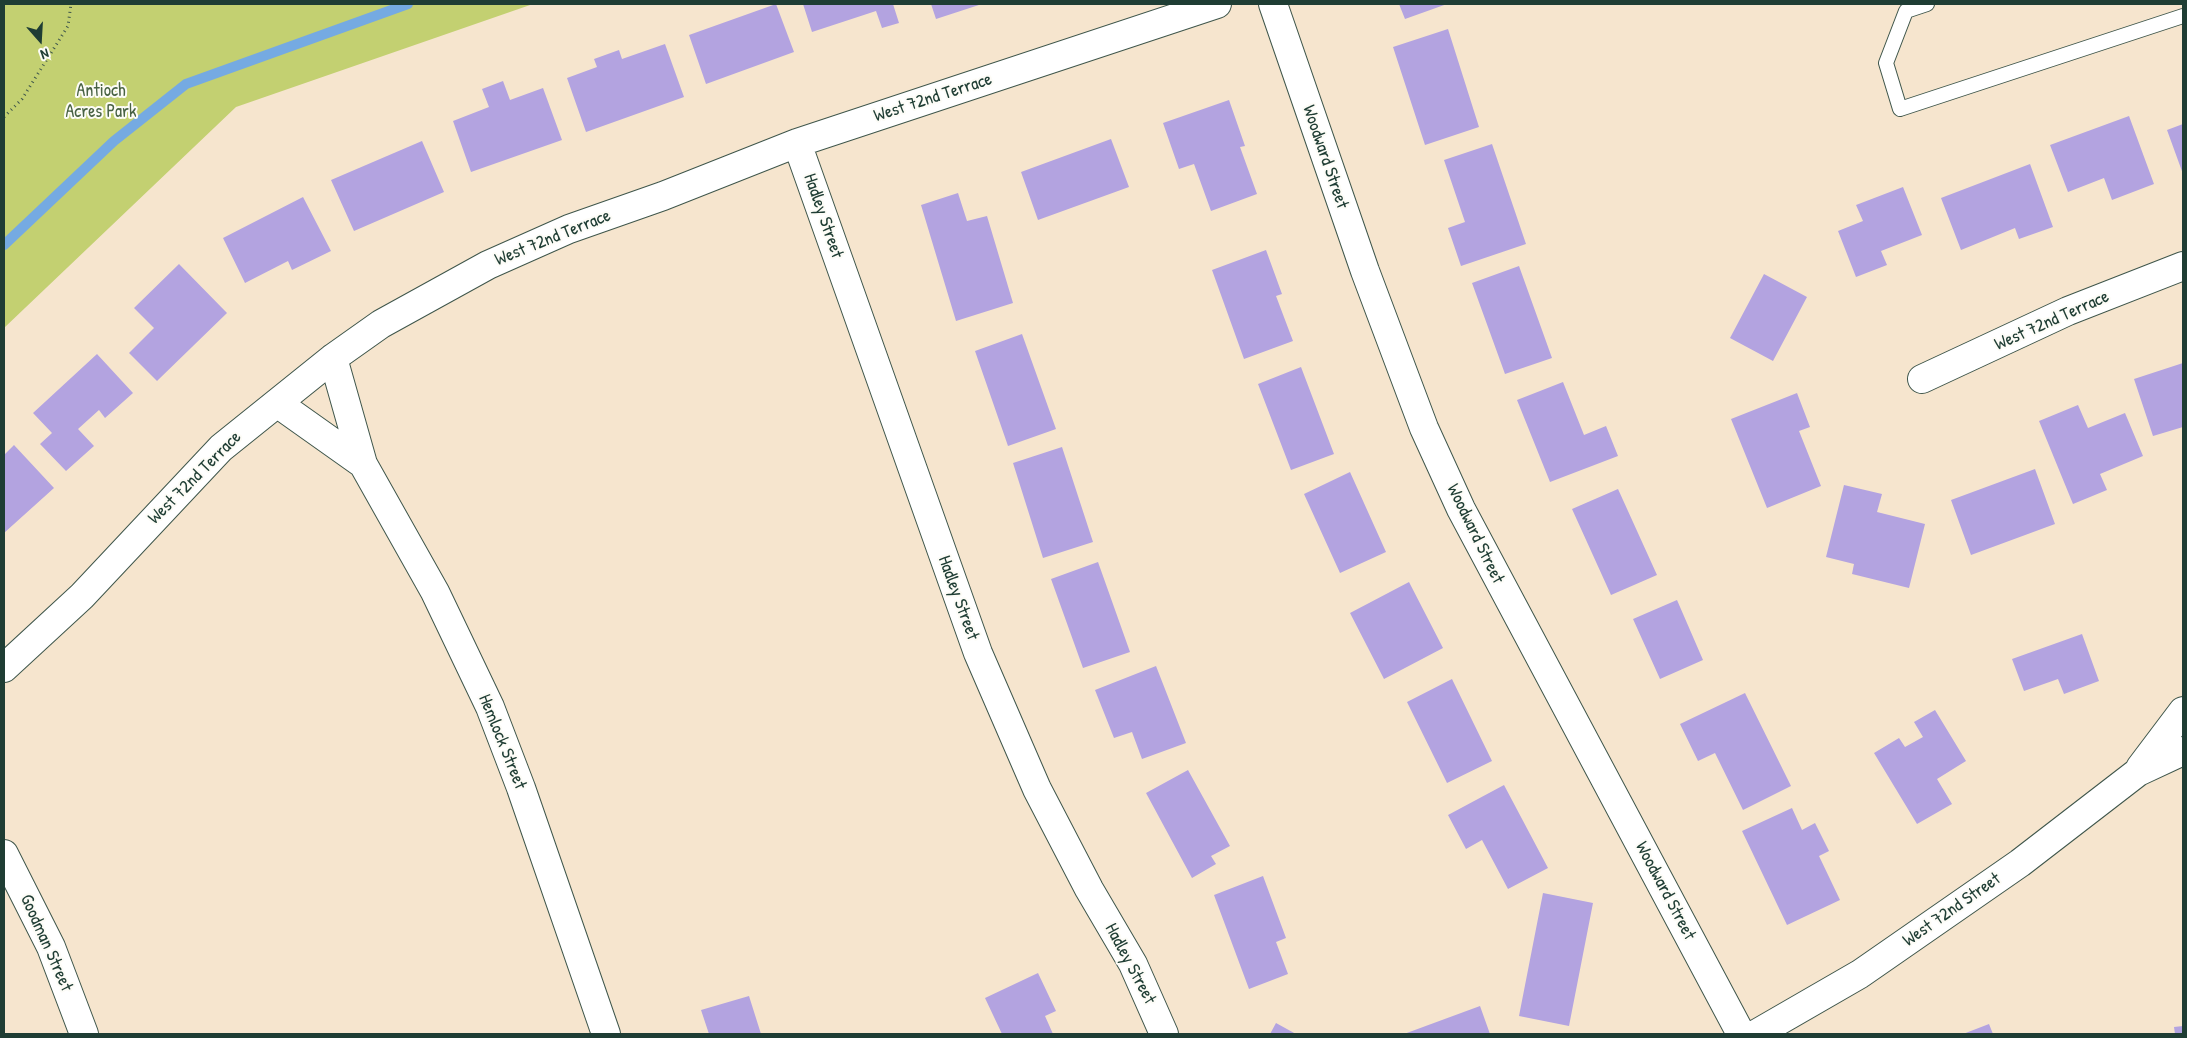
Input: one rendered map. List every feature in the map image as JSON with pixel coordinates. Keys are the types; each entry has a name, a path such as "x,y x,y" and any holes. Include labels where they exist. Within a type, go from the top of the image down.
{"street":[{"name":"West 72nd Terrace","path":"4,668 82,596 221,448 333,358 381,324 488,265 569,229 663,196 797,143 1218,4"},
{"name":"Woodward Street","path":"1273,4 1364,271 1424,428 1461,509 1741,1034"},
{"name":"Hadley Street","path":"797,143 978,653 1037,789 1089,889 1133,964 1164,1034"},
{"name":"West 72nd Terrace","path":"1922,379 2068,311 2183,266"},
{"name":"Hemlock Street","path":"333,358 363,464 435,592 490,707 521,788 606,1034"},
{"name":"Hemlock Street","path":"276,403 363,464"},
{"name":"West 72nd Street","path":"2138,772 2183,711"},
{"name":"West 72nd Street","path":"1756,1034 1860,974 2020,863 2138,772 2183,751"},
{"name":"Goodman Street","path":"4,854 51,947 84,1034"}],"lane":[{"path":"1927,4 1906,11 1886,63 1900,109 2183,16"}],"path":[{"path":"4,116 22,99 68,26 71,4"}],"green space":[{"name":"Antioch Acres Park","path":"4,4 533,4 236,107 4,328"}],"building":[{"path":"776,4 794,52 706,84 689,35"},
{"path":"803,4 893,4 899,23 882,28 876,11 812,32"},
{"path":"931,4 982,4 936,19"},
{"path":"1399,4 1447,4 1405,19"},
{"path":"1448,29 1479,127 1425,145 1393,47"},
{"path":"665,44 684,97 586,132 567,78 597,67 594,59 619,50 622,59"},
{"path":"503,81 510,100 543,88 562,140 471,172 453,121 489,107 482,89"},
{"path":"1229,100 1245,146 1240,147 1257,194 1211,211 1194,164 1179,169 1163,123"},
{"path":"2129,116 2154,184 2112,200 2104,178 2068,192 2050,145"},
{"path":"2183,124 2183,174 2167,130"},
{"path":"1111,139 1129,187 1038,220 1021,172"},
{"path":"422,141 444,192 354,231 331,180"},
{"path":"1492,144 1526,244 1461,266 1448,228 1465,222 1444,160"},
{"path":"2030,164 2053,227 2019,239 2015,228 1961,250 1941,198"},
{"path":"1903,187 1922,235 1881,251 1887,265 1856,277 1838,231 1863,221 1856,205"},
{"path":"958,193 967,221 987,216 1013,303 956,321 921,205"},
{"path":"303,197 331,251 292,270 288,261 245,283 223,238"},
{"path":"1266,250 1282,294 1276,296 1293,341 1244,359 1212,270"},
{"path":"179,264 227,313 157,381 129,353 154,328 134,308"},
{"path":"1519,266 1552,358 1505,374 1472,283"},
{"path":"1764,274 1807,297 1773,361 1730,338"},
{"path":"1022,334 1056,429 1008,446 975,351"},
{"path":"97,354 133,393 105,418 99,410 78,429 94,446 66,471 40,444 52,433 33,413"},
{"path":"2183,363 2183,427 2153,436 2134,379"},
{"path":"1301,367 1334,454 1291,470 1258,384"},
{"path":"1563,382 1584,435 1606,426 1618,456 1550,482 1517,400"},
{"path":"1797,393 1810,427 1799,431 1821,486 1767,508 1731,419"},
{"path":"2078,405 2088,428 2125,413 2143,456 2100,474 2107,490 2073,504 2039,421"},
{"path":"14,445 54,488 4,533 4,455"},
{"path":"1062,447 1093,542 1043,558 1013,463"},
{"path":"2035,469 2055,524 1971,555 1951,500"},
{"path":"1350,472 1386,552 1340,573 1304,494"},
{"path":"1844,485 1882,494 1877,512 1925,524 1909,588 1852,574 1854,564 1826,557"},
{"path":"1618,489 1657,575 1611,595 1572,509"},
{"path":"1098,562 1130,652 1083,668 1051,579"},
{"path":"1409,582 1443,648 1384,679 1350,613"},
{"path":"1677,600 1703,660 1660,679 1633,619"},
{"path":"2082,634 2099,681 2064,694 2058,679 2024,691 2012,659"},
{"path":"1156,666 1186,743 1142,759 1132,732 1114,738 1095,690"},
{"path":"1452,679 1492,761 1447,783 1407,702"},
{"path":"1745,693 1791,786 1743,810 1715,753 1698,761 1680,724"},
{"path":"1935,710 1966,761 1937,779 1952,804 1917,824 1874,753 1899,738 1905,747 1923,737 1914,722"},
{"path":"1188,770 1230,846 1211,856 1216,864 1192,878 1146,793"},
{"path":"1504,785 1548,868 1508,889 1482,840 1466,849 1448,815"},
{"path":"1792,808 1802,830 1815,823 1829,851 1819,856 1840,900 1787,925 1742,831"},
{"path":"1263,876 1286,938 1276,942 1288,974 1249,989 1214,895"},
{"path":"1543,893 1593,903 1569,1026 1519,1016"},
{"path":"1038,973 1056,1011 1045,1016 1053,1034 1002,1034 985,998"},
{"path":"749,996 761,1034 709,1034 701,1010"},
{"path":"1480,1006 1490,1034 1404,1034"},
{"path":"1276,1023 1296,1034 1270,1034"},
{"path":"1989,1024 1993,1034 1963,1034"},
{"path":"2183,1026 2183,1034 2175,1034 2174,1027"}],"waterway":[{"path":"4,245 114,141 186,84 408,4"}]}
